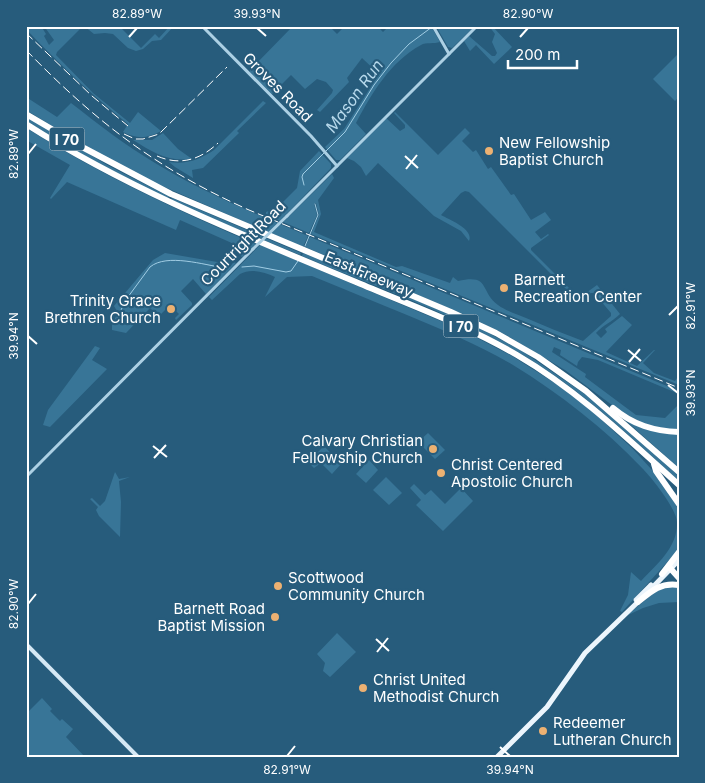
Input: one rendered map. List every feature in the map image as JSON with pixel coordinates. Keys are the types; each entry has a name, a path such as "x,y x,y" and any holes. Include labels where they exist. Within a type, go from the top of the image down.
{"highway":[{"name":"East Freeway","path":"26,114 92,153 196,205 482,326 538,357 586,391 679,472"},
{"name":"East Freeway","path":"26,124 102,170 146,192 222,226 449,321 512,352 568,389 602,416 679,485"},
{"path":"586,391 592,392 637,424 651,429 679,432"},
{"path":"652,460 656,471 679,504"},
{"path":"662,574 679,552"},
{"path":"670,568 679,578"},
{"path":"638,602 659,586 668,584 679,585"}],"main road":[{"path":"497,757 547,707 593,642 668,568 679,560"},
{"path":"591,647 670,571 670,568"},
{"path":"26,644 138,757"}],"street":[{"name":"Groves Road","path":"202,26 326,152 337,166"},
{"name":"Courtright Road","path":"26,477 477,26"},
{"path":"434,27 449,54"}],"shaded area":[{"path":"26,26 41,26 46,34 44,36 49,45 54,40 44,26 83,26 56,55 93,93 130,123 138,112 161,131 151,136 142,137 123,132 128,124 101,102 63,66 26,29"},
{"path":"84,26 119,26 141,48 155,34 159,38 170,26 174,26 161,40 152,41 143,49 136,51 128,48 113,34 94,34"},
{"path":"293,26 329,26 337,34 345,26 377,26 383,32 389,26 431,26 440,42 421,45 391,69 375,90 356,123 366,134 340,160 336,160 325,147 344,129 379,74 362,58 347,78 349,82 320,112 317,110 333,90 326,82 317,79 305,89 291,75 272,94 250,73 250,70"},
{"path":"436,26 475,26 452,48 448,47"},
{"path":"489,26 492,26 512,47 494,64 476,45 470,51 464,41 469,36 492,56 495,56 497,53 492,42 495,34"},
{"path":"679,53 679,97 675,101 653,79"},
{"path":"26,97 57,117 71,103 122,142 174,174 230,202 308,236 303,247 153,182 87,147 26,110"},
{"path":"263,101 266,103 203,168 192,170 193,178 169,162 181,163 193,160 214,150"},
{"path":"395,112 438,155 465,128 470,133 462,141 473,152 476,150 488,169 491,167 511,195 514,194 531,220 545,212 551,220 535,232 541,239 549,235 531,248 531,250 579,298 597,285 620,314 596,333 601,338 607,332 605,329 622,316 632,325 606,352 637,366 655,350 643,363 654,373 675,381 679,375 679,385 311,234 319,215 316,203 314,204 317,215 309,233 283,222 332,174 334,178 318,200 321,214 314,232 396,267 402,266 450,283 453,277 458,281 476,280 483,285 492,300 501,307 583,341 611,316 611,313 594,293 578,300 575,298 469,192 461,193 441,215 465,229 470,237 469,241 461,231 434,216 378,163 366,176 361,167 347,158 386,118 400,131 405,128 405,125"},
{"path":"26,117 109,166 169,197 167,199 79,153 26,121"},
{"path":"26,128 81,161 138,190 256,244 242,257 234,251 237,247 234,244 180,220 176,230 67,182 51,199 70,165 26,140"},
{"path":"163,133 178,149 192,159 183,160 168,157 154,152 133,140 152,140"},
{"path":"319,151 331,164 331,168 280,221 266,214 266,212 277,208 297,188 300,171"},
{"path":"172,198 301,253 300,255 210,218 171,200"},
{"path":"310,237 679,391 679,394 598,360 582,357 577,366 560,355 561,350 554,347 552,352 586,374 585,377 636,415 665,418 679,404 679,431 646,425 620,411 565,370 506,335 470,317 305,247"},
{"path":"260,245 462,330 512,356 561,387 592,411 633,449 661,480 679,507 679,549 622,612 620,611 628,595 631,572 641,581 671,547 676,531 677,522 673,509 642,468 581,412 513,365 447,332 312,276 287,277 265,297 275,277 258,271 244,272 212,300 209,297"},
{"path":"165,253 223,263 229,267 234,262 236,263 206,294 193,279 181,291 192,305 176,320 175,318 179,314 170,305 159,316 150,308 126,333 112,330 112,324 118,313 114,306 153,260"},
{"path":"303,253 451,315 522,351 589,397 679,476 679,481 594,405 558,378 511,348 453,319 302,256"},
{"path":"95,346 100,348 92,360 107,369 50,427 43,425 48,410"},
{"path":"624,419 679,434 679,468"},
{"path":"428,433 445,450 435,459 418,442"},
{"path":"324,446 341,464 332,474 321,463 314,468 308,462"},
{"path":"369,460 378,470 366,483 356,474"},
{"path":"115,472 119,479 130,477 119,481 121,502 120,537 99,516 96,510 98,507 90,499 92,498 100,506 105,501"},
{"path":"386,477 402,493 389,505 373,490"},
{"path":"414,484 425,495 431,490 445,504 461,488 473,501 443,531 416,505 421,500 410,488"},
{"path":"661,587 679,587 679,602 659,603 626,616"},
{"path":"337,633 356,652 330,677 323,671 325,663 317,654"},
{"path":"42,698 52,709 50,711 60,721 62,719 73,729 66,737 85,757 26,757 26,714"}],"waterway":[{"name":"Mason Run","path":"304,185 303,174 345,132 374,85 391,63 409,44 432,27"},
{"name":"Mason Run","path":"305,246 318,215 315,204"},
{"name":"Mason Run","path":"115,324 125,301 150,267 157,263 176,260 225,268"},
{"name":"Mason Run","path":"242,267 254,266 286,272 291,271 298,261"}],"railway":[{"path":"26,33 92,96 128,126"},
{"path":"26,50 77,100 129,142 185,178 249,210 679,388"},
{"path":"124,134 135,139 143,139 159,134 227,67"},
{"path":"157,156 174,161 189,160 204,154 218,143"}],"place":[{"name":"New Fellowship Baptist Church","path":"489,151"},
{"name":"Barnett Recreation Center","path":"504,288"},
{"name":"Trinity Grace Brethren Church","path":"171,309"},
{"name":"Calvary Christian Fellowship Church","path":"433,449"},
{"name":"Christ Centered Apostolic Church","path":"441,473"},
{"name":"Scottwood Community Church","path":"278,586"},
{"name":"Barnett Road Baptist Mission","path":"275,617"},
{"name":"Christ United Methodist Church","path":"363,688"},
{"name":"Redeemer Lutheran Church","path":"543,731"}]}
